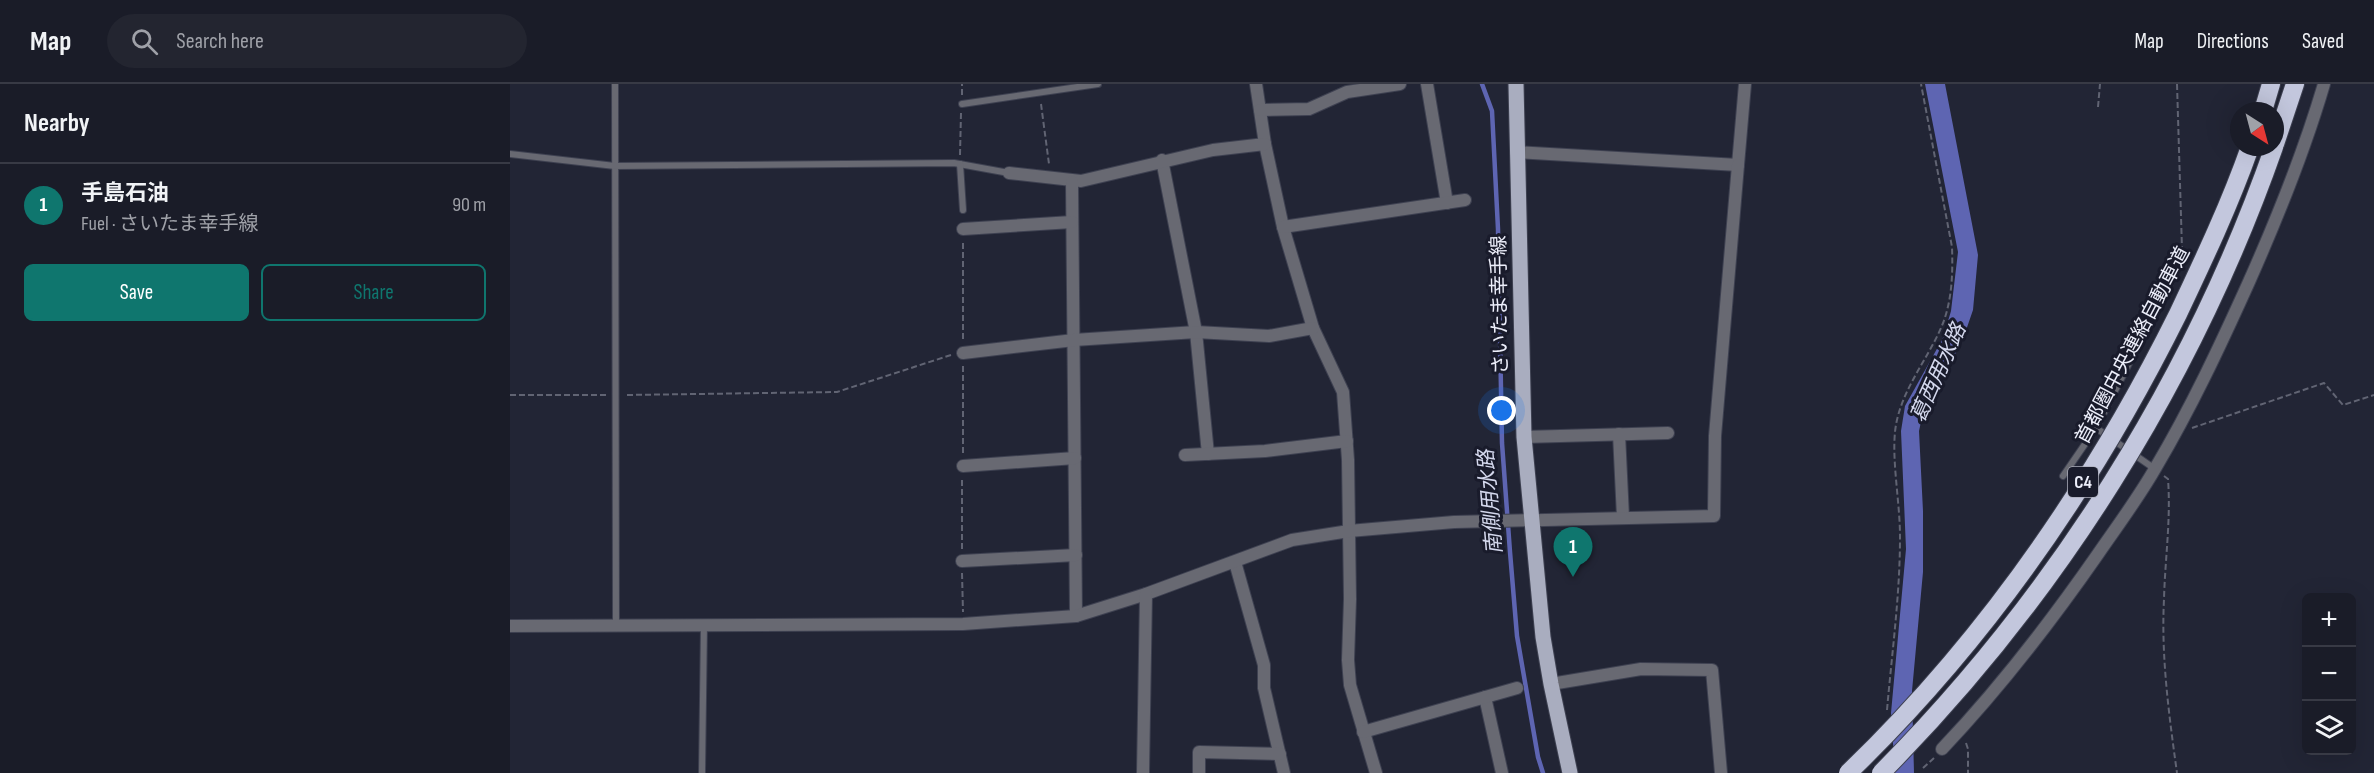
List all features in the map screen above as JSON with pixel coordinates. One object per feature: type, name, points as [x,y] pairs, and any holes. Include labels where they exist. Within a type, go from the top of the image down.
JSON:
[{"type":"highway","points":[[2266,102],[2271,84]]},
{"type":"highway","name":"C4","points":[[2284,118],[2295,84]]},
{"type":"highway","name":"首都圏中央連絡自動車道","points":[[1848,773],[1937,680],[2006,593],[2067,508],[2124,417],[2165,340],[2202,264],[2246,156]]},
{"type":"highway","name":"C4","points":[[1881,773],[1920,734],[1978,668],[2073,542],[2114,480],[2150,420],[2194,335],[2246,221],[2271,156]]},
{"type":"main road","name":"さいたま幸手線","points":[[1516,84],[1524,437],[1530,519],[1551,684],[1570,773]]},
{"type":"street","points":[[1256,84],[1265,144],[1283,227],[1313,328],[1343,392],[1347,441],[1350,685],[1376,773]]},
{"type":"street","points":[[1260,110],[1309,109],[1347,92],[1400,84]]},
{"type":"street","points":[[1427,84],[1447,203]]},
{"type":"street","points":[[510,626],[963,624],[1076,616],[1146,594],[1292,540],[1349,531],[1454,522],[1714,516],[1715,436],[1745,84]]},
{"type":"street","points":[[1942,749],[1996,690],[2057,612],[2155,469],[2181,424],[2230,324],[2276,221],[2324,84]]},
{"type":"street","points":[[1009,173],[1072,182],[1162,160],[1213,150],[1265,144]]},
{"type":"street","points":[[1516,152],[1738,165]]},
{"type":"street","points":[[1162,160],[1196,332],[1208,454]]},
{"type":"street","points":[[1072,182],[1076,616]]},
{"type":"street","points":[[1283,227],[1465,200]]},
{"type":"street","points":[[963,229],[1072,222]]},
{"type":"street","points":[[963,353],[1074,340],[1196,332],[1269,336],[1313,328]]},
{"type":"street","points":[[1524,437],[1668,433]]},
{"type":"street","points":[[1619,434],[1623,517]]},
{"type":"street","points":[[1185,455],[1265,451],[1347,441]]},
{"type":"street","points":[[963,466],[1075,458]]},
{"type":"street","points":[[962,561],[1076,555]]},
{"type":"street","points":[[1235,562],[1264,665],[1264,688],[1284,773]]},
{"type":"street","points":[[1143,773],[1146,594]]},
{"type":"street","points":[[1551,684],[1641,669],[1712,670],[1721,773]]},
{"type":"street","points":[[1363,732],[1517,688]]},
{"type":"street","points":[[1485,697],[1502,773]]},
{"type":"street","points":[[1199,773],[1199,752],[1280,754]]},
{"type":"lane","points":[[615,84],[616,626]]},
{"type":"lane","points":[[962,104],[1098,84]]},
{"type":"lane","points":[[510,154],[615,166],[960,164],[1009,173]]},
{"type":"lane","points":[[960,164],[963,210]]},
{"type":"lane","points":[[2063,476],[2096,428],[2182,260]]},
{"type":"lane","points":[[2096,428],[2155,469]]},
{"type":"lane","points":[[702,773],[704,624]]},
{"type":"path","points":[[960,164],[962,84]]},
{"type":"path","points":[[1887,720],[1900,560],[1895,432],[1904,398],[1942,326],[1948,308],[1953,265],[1952,247],[1921,84]]},
{"type":"path","points":[[2098,107],[2100,84]]},
{"type":"path","points":[[2177,84],[2182,260]]},
{"type":"path","points":[[1039,92],[1050,179]]},
{"type":"path","points":[[963,229],[963,624]]},
{"type":"path","points":[[618,395],[837,392],[963,353]]},
{"type":"path","points":[[2181,424],[2194,429],[2324,383],[2343,405],[2374,395]]},
{"type":"path","points":[[510,395],[608,395]]},
{"type":"path","points":[[2155,469],[2168,479],[2169,530],[2164,600],[2166,696],[2177,773]]},
{"type":"path","points":[[1957,733],[1967,745],[1968,773]]},
{"type":"water","name":"葛西用水路","points":[[1925,84],[1945,84],[1978,255],[1973,310],[1963,339],[1922,417],[1919,431],[1923,572],[1912,691],[1914,773],[1895,773],[1891,713],[1906,549],[1901,431],[1905,406],[1943,338],[1951,311],[1958,252]]},
{"type":"waterway","name":"南側用水路","points":[[1482,84],[1492,111],[1498,229],[1502,443],[1517,636],[1538,757],[1543,773]]},
{"type":"place","name":"手島石油","points":[[1573,577]]}]
